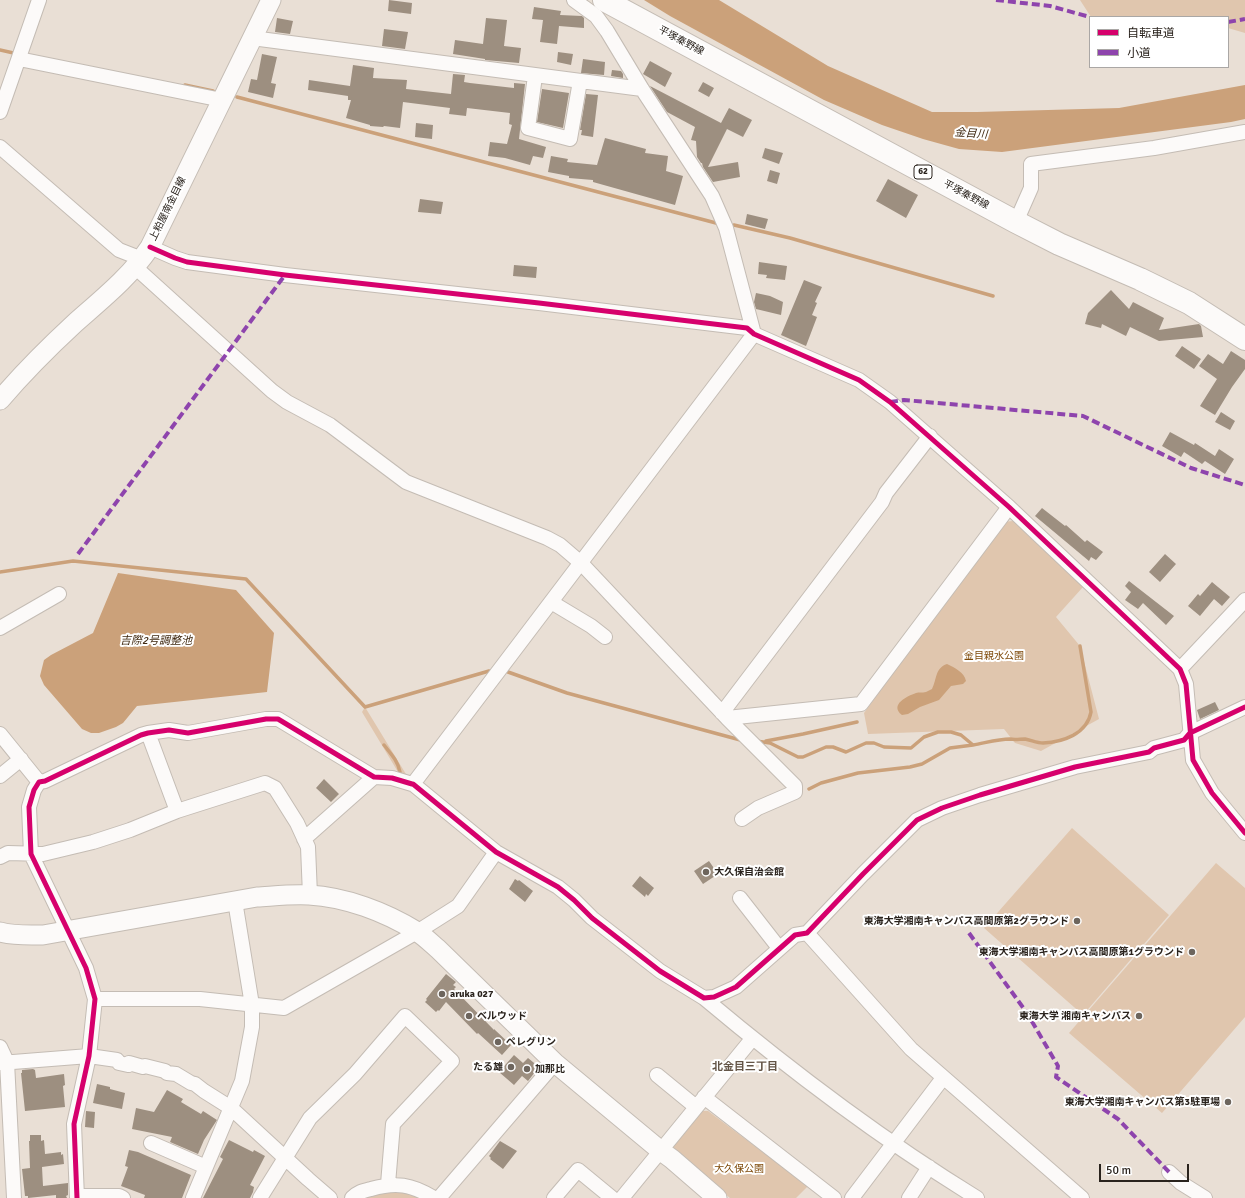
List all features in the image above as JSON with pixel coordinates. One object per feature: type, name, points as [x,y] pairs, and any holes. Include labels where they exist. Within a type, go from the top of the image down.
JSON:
[{"type":"main road","name":"平塚秦野線","points":[[604,0],[1016,222],[1059,244],[1140,279],[1189,304],[1245,339]]},
{"type":"street","points":[[0,112],[39,0]]},
{"type":"street","name":"上粕屋南金目線","points":[[0,400],[44,353],[120,283],[142,257],[271,0]]},
{"type":"street","points":[[574,0],[596,16],[607,31],[642,89],[712,196],[726,228],[754,334]]},
{"type":"street","points":[[252,38],[642,89]]},
{"type":"street","points":[[20,55],[222,100]]},
{"type":"street","points":[[535,76],[528,128],[570,140],[580,81]]},
{"type":"street","points":[[1016,222],[1031,188],[1030,164],[1154,148],[1245,132]]},
{"type":"street","points":[[0,146],[119,250],[142,257],[175,258],[187,262],[285,275],[540,302],[747,328],[754,334],[859,380],[890,402],[1009,507],[1180,669],[1186,684],[1193,760],[1212,793],[1245,833]]},
{"type":"street","points":[[142,257],[272,391],[287,402],[330,425],[406,482],[560,544],[581,563],[724,715],[795,786],[795,792],[758,808],[742,819]]},
{"type":"street","points":[[413,784],[754,334]]},
{"type":"street","points":[[724,715],[882,502],[886,493],[930,436]]},
{"type":"street","points":[[724,715],[861,704],[1009,507]]},
{"type":"street","points":[[0,628],[59,594]]},
{"type":"street","points":[[1180,669],[1245,600]]},
{"type":"street","points":[[551,602],[591,626],[605,637]]},
{"type":"street","points":[[704,998],[714,997],[736,987],[796,934],[807,934],[862,874],[917,820],[942,808],[980,795],[1075,767],[1149,752],[1154,748],[1184,740],[1190,733],[1245,708]]},
{"type":"street","points":[[123,1198],[119,1196],[77,1197],[74,1124],[88,1056],[95,999],[86,968],[31,854],[29,807],[34,790],[39,782],[45,781],[140,735],[169,730],[188,733],[266,719],[278,719],[374,777],[392,778],[413,784],[496,852],[558,887],[592,918],[660,971],[704,998],[752,1039],[893,1144],[973,1197]]},
{"type":"street","points":[[148,733],[176,811]]},
{"type":"street","points":[[0,734],[39,782]]},
{"type":"street","points":[[0,776],[21,759]]},
{"type":"street","points":[[304,839],[374,777]]},
{"type":"street","points":[[0,857],[8,853],[43,854],[93,842],[130,830],[176,811],[265,783],[275,788],[297,823],[308,847],[310,895]]},
{"type":"street","points":[[95,999],[200,999],[284,1008],[417,932],[458,906],[496,852]]},
{"type":"street","points":[[0,932],[8,934],[43,935],[235,901],[257,898],[310,895],[362,906],[384,914],[417,932],[438,949],[555,1063],[717,1198]]},
{"type":"street","points":[[740,898],[779,948]]},
{"type":"street","points":[[193,1198],[242,1081],[252,1027],[252,1005],[235,901]]},
{"type":"street","points":[[807,934],[911,1049],[1080,1197]]},
{"type":"street","points":[[260,1198],[310,1118],[355,1074],[405,1016],[452,1061],[393,1124],[388,1184]]},
{"type":"street","points":[[622,1198],[752,1039]]},
{"type":"street","points":[[0,1046],[4,1063],[14,1198]]},
{"type":"street","points":[[4,1063],[88,1056],[117,1060],[119,1063],[128,1065],[130,1063],[176,1074],[195,1084],[231,1108],[285,1159],[330,1198]]},
{"type":"street","points":[[439,1198],[555,1063]]},
{"type":"street","points":[[657,1075],[700,1102],[834,1198]]},
{"type":"street","points":[[852,1198],[943,1078]]},
{"type":"street","points":[[151,1143],[206,1167]]},
{"type":"street","points":[[909,1198],[929,1167]]},
{"type":"street","points":[[554,1198],[578,1170],[612,1198]]},
{"type":"street","points":[[1169,1172],[1181,1183],[1205,1198]]},
{"type":"street","points":[[352,1198],[358,1192],[388,1184],[406,1186],[424,1192],[434,1198]]},
{"type":"green space","points":[[1080,0],[1245,0],[1245,33],[1229,28],[1229,16],[1090,16]]},
{"type":"green space","name":"金目親水公園","points":[[1013,521],[1083,587],[1056,617],[1080,646],[1099,719],[1041,751],[1015,743],[1004,729],[868,734],[864,713],[1002,522]]},
{"type":"green space","points":[[365,707],[412,784],[404,782],[362,712]]},
{"type":"green space","name":"東海大学湘南キャンパス高間原第2グラウンド","points":[[1072,828],[1169,915],[1083,1015],[984,928]]},
{"type":"green space","name":"東海大学湘南キャンパス高間原第1グラウンド","points":[[1216,863],[1245,888],[1245,1017],[1162,1113],[1069,1033]]},
{"type":"green space","name":"大久保公園","points":[[700,1111],[708,1111],[808,1186],[796,1198],[730,1198],[673,1151],[672,1146]]},
{"type":"green space","points":[[385,1192],[410,1193],[421,1198],[362,1198]]},
{"type":"water","name":"金目川","points":[[644,0],[719,0],[828,66],[932,112],[1119,108],[1245,85],[1245,119],[1002,152],[959,149],[882,125],[824,100],[670,16]]},
{"type":"water","name":"吉際2号調整池","points":[[118,573],[236,590],[274,633],[267,692],[137,706],[123,723],[116,727],[99,733],[91,733],[82,729],[44,685],[40,676],[44,660],[93,633]]},
{"type":"water","points":[[947,664],[961,673],[966,681],[963,684],[951,686],[939,700],[920,707],[908,714],[902,715],[898,711],[898,704],[912,694],[926,692],[932,689],[938,671]]},
{"type":"building","points":[[389,0],[412,3],[411,14],[388,11]]},
{"type":"building","points":[[534,7],[561,11],[560,15],[582,16],[584,18],[584,28],[559,26],[557,44],[540,42],[543,20],[532,19]]},
{"type":"building","points":[[277,18],[293,21],[290,34],[275,32]]},
{"type":"building","points":[[486,18],[507,20],[504,46],[521,48],[519,63],[485,60],[453,54],[455,40],[483,44]]},
{"type":"building","points":[[384,29],[408,32],[405,49],[382,46]]},
{"type":"building","points":[[558,52],[573,54],[571,65],[557,62]]},
{"type":"building","points":[[262,54],[277,57],[271,83],[276,84],[273,98],[248,92],[251,79],[257,80]]},
{"type":"building","points":[[583,59],[605,62],[604,75],[581,73]]},
{"type":"building","points":[[650,61],[672,73],[665,87],[643,74]]},
{"type":"building","points":[[353,65],[374,68],[373,78],[407,80],[406,89],[451,94],[453,74],[465,75],[464,82],[470,83],[514,88],[514,83],[525,84],[519,139],[546,147],[543,158],[533,156],[530,165],[505,158],[488,156],[490,142],[507,144],[512,125],[509,124],[510,113],[467,108],[466,116],[449,114],[450,108],[403,102],[400,128],[370,126],[346,118],[351,100],[348,100],[348,96],[308,90],[309,80],[350,86]]},
{"type":"building","points":[[612,70],[621,71],[623,78],[611,76]]},
{"type":"building","points":[[703,82],[714,88],[709,97],[698,91]]},
{"type":"building","points":[[650,86],[721,123],[729,108],[752,120],[743,137],[727,129],[708,167],[738,162],[740,177],[713,182],[697,157],[696,141],[691,140],[695,127],[667,112]]},
{"type":"building","points":[[542,89],[569,93],[563,128],[537,122]]},
{"type":"building","points":[[586,94],[598,95],[593,137],[581,135],[582,130],[580,130]]},
{"type":"building","points":[[416,123],[433,125],[432,139],[415,137]]},
{"type":"building","points":[[605,138],[646,149],[645,153],[668,156],[666,171],[683,176],[675,205],[593,182],[593,180],[569,178],[569,176],[548,172],[551,156],[568,159],[567,162],[597,165]]},
{"type":"building","points":[[765,148],[783,153],[779,164],[762,158]]},
{"type":"building","points":[[770,170],[780,173],[777,184],[767,181]]},
{"type":"building","points":[[888,179],[918,195],[906,218],[876,201]]},
{"type":"building","points":[[420,199],[443,202],[441,214],[418,212]]},
{"type":"building","points":[[747,214],[768,219],[765,229],[745,224]]},
{"type":"building","points":[[759,262],[787,266],[785,280],[766,278],[767,275],[758,274]]},
{"type":"building","points":[[514,265],[537,267],[536,278],[513,276]]},
{"type":"building","points":[[804,280],[822,287],[815,302],[817,303],[812,315],[817,317],[806,346],[781,335]]},
{"type":"building","points":[[1111,290],[1129,309],[1133,302],[1164,318],[1159,330],[1199,324],[1201,326],[1203,337],[1159,341],[1130,327],[1126,336],[1102,324],[1101,328],[1085,324],[1088,313]]},
{"type":"building","points":[[756,293],[770,296],[783,302],[781,315],[756,309],[754,302]]},
{"type":"building","points":[[1182,346],[1201,359],[1194,369],[1175,356]]},
{"type":"building","points":[[1231,351],[1245,360],[1245,369],[1215,415],[1200,406],[1217,379],[1199,366],[1208,354],[1223,364]]},
{"type":"building","points":[[1221,412],[1235,421],[1230,430],[1215,422]]},
{"type":"building","points":[[1170,432],[1194,445],[1195,443],[1215,456],[1219,449],[1234,459],[1225,474],[1205,461],[1202,464],[1184,452],[1181,457],[1162,446]]},
{"type":"building","points":[[1042,508],[1065,526],[1066,525],[1085,542],[1087,540],[1103,552],[1096,560],[1091,557],[1089,561],[1035,516]]},
{"type":"building","points":[[1165,554],[1176,564],[1160,582],[1149,572]]},
{"type":"building","points":[[1129,581],[1174,616],[1166,625],[1143,603],[1138,609],[1125,600],[1131,592],[1125,586]]},
{"type":"building","points":[[1212,582],[1230,597],[1222,606],[1214,599],[1200,616],[1188,606],[1198,594],[1200,596]]},
{"type":"building","points":[[1215,702],[1219,710],[1200,719],[1197,710]]},
{"type":"building","points":[[324,779],[339,794],[331,802],[316,788]]},
{"type":"building","name":"大久保自治会館","points":[[709,861],[718,874],[703,884],[694,871]]},
{"type":"building","points":[[640,876],[654,888],[648,896],[646,894],[645,897],[632,886]]},
{"type":"building","points":[[515,879],[518,881],[519,880],[533,891],[525,902],[509,889]]},
{"type":"building","points":[[446,974],[456,982],[453,985],[456,987],[454,989],[494,1030],[511,1045],[502,1055],[478,1033],[477,1034],[446,1002],[439,1011],[438,1010],[436,1012],[425,1002]]},
{"type":"building","points":[[514,1055],[523,1063],[528,1058],[539,1067],[528,1081],[522,1076],[514,1085],[499,1072]]},
{"type":"building","points":[[22,1070],[35,1070],[36,1078],[64,1074],[65,1085],[63,1086],[65,1107],[25,1111],[21,1073]]},
{"type":"building","points":[[97,1084],[125,1093],[122,1109],[93,1103]]},
{"type":"building","points":[[167,1090],[183,1099],[181,1102],[201,1114],[203,1111],[217,1120],[204,1140],[198,1154],[170,1142],[172,1137],[132,1129],[136,1108],[154,1112]]},
{"type":"building","points":[[86,1111],[95,1112],[94,1128],[85,1127]]},
{"type":"building","points":[[30,1135],[41,1135],[41,1141],[44,1140],[45,1154],[61,1152],[61,1155],[63,1154],[64,1164],[42,1167],[43,1186],[68,1183],[67,1198],[56,1198],[56,1195],[28,1198],[28,1196],[25,1196],[22,1169],[30,1168]]},
{"type":"building","points":[[229,1140],[253,1152],[254,1150],[265,1156],[250,1185],[254,1187],[253,1192],[250,1198],[203,1198],[223,1159],[220,1157]]},
{"type":"building","points":[[500,1141],[517,1151],[503,1169],[490,1159],[491,1158],[489,1156]]},
{"type":"building","points":[[129,1150],[138,1152],[191,1175],[182,1198],[144,1198],[145,1195],[121,1186],[128,1167],[125,1166]]},
{"type":"waterway","points":[[0,50],[18,54]]},
{"type":"waterway","points":[[185,85],[213,91]]},
{"type":"waterway","points":[[237,97],[716,223]]},
{"type":"waterway","points":[[734,225],[790,238],[993,296]]},
{"type":"waterway","points":[[0,572],[73,561],[246,579],[365,707],[489,671]]},
{"type":"waterway","points":[[756,741],[770,743],[798,757],[803,757],[826,747],[833,747],[846,752],[866,743],[874,743],[884,747],[911,748],[924,737],[938,732],[951,732],[961,735],[973,745],[1005,739],[1025,739],[1038,743],[1066,739],[1085,726],[1089,720],[1091,712],[1080,646]]},
{"type":"waterway","points":[[508,672],[567,693],[744,741]]},
{"type":"waterway","points":[[766,741],[857,722]]},
{"type":"waterway","points":[[384,745],[396,761],[400,772]]},
{"type":"waterway","points":[[809,789],[821,783],[858,773],[910,767],[922,764],[950,748],[973,745]]},
{"type":"marked path","points":[[996,0],[1050,6],[1089,17]]},
{"type":"marked path","points":[[1229,22],[1245,19]]},
{"type":"marked path","points":[[78,554],[285,275]]},
{"type":"marked path","points":[[890,402],[904,400],[1083,416],[1191,468],[1245,485]]},
{"type":"marked path","points":[[969,933],[1027,1013],[1058,1066],[1056,1077],[1118,1119],[1169,1172]]},
{"type":"cycle path","points":[[150,247],[187,262],[285,275],[747,328],[754,334],[859,380],[890,402],[1009,507],[1180,669],[1186,684],[1193,760],[1212,793],[1245,833]]},
{"type":"cycle path","points":[[77,1198],[74,1124],[89,1056],[95,999],[86,968],[31,854],[29,807],[34,790],[39,782],[45,781],[141,735],[169,730],[188,733],[266,719],[278,719],[374,777],[392,778],[413,784],[496,852],[558,887],[592,918],[660,971],[704,998],[714,997],[736,987],[795,935],[807,933],[917,820],[942,808],[980,795],[1075,767],[1149,752],[1154,748],[1184,740],[1190,733],[1245,707]]},
{"type":"place","name":"大久保自治会館","points":[[706,872]]},
{"type":"place","name":"東海大学湘南キャンパス高間原第2グラウンド","points":[[1077,921]]},
{"type":"place","name":"東海大学湘南キャンパス高間原第1グラウンド","points":[[1192,952]]},
{"type":"place","name":"aruka 027","points":[[442,994]]},
{"type":"place","name":"ベルウッド","points":[[469,1016]]},
{"type":"place","name":"東海大学 湘南キャンパス","points":[[1139,1016]]},
{"type":"place","name":"ペレグリン","points":[[498,1042]]},
{"type":"place","name":"たる雄","points":[[511,1067]]},
{"type":"place","name":"加那比","points":[[527,1069]]},
{"type":"place","name":"東海大学湘南キャンパス第3駐車場","points":[[1228,1102]]},
{"type":"district","name":"北金目三丁目","points":[[745,1067]]}]
